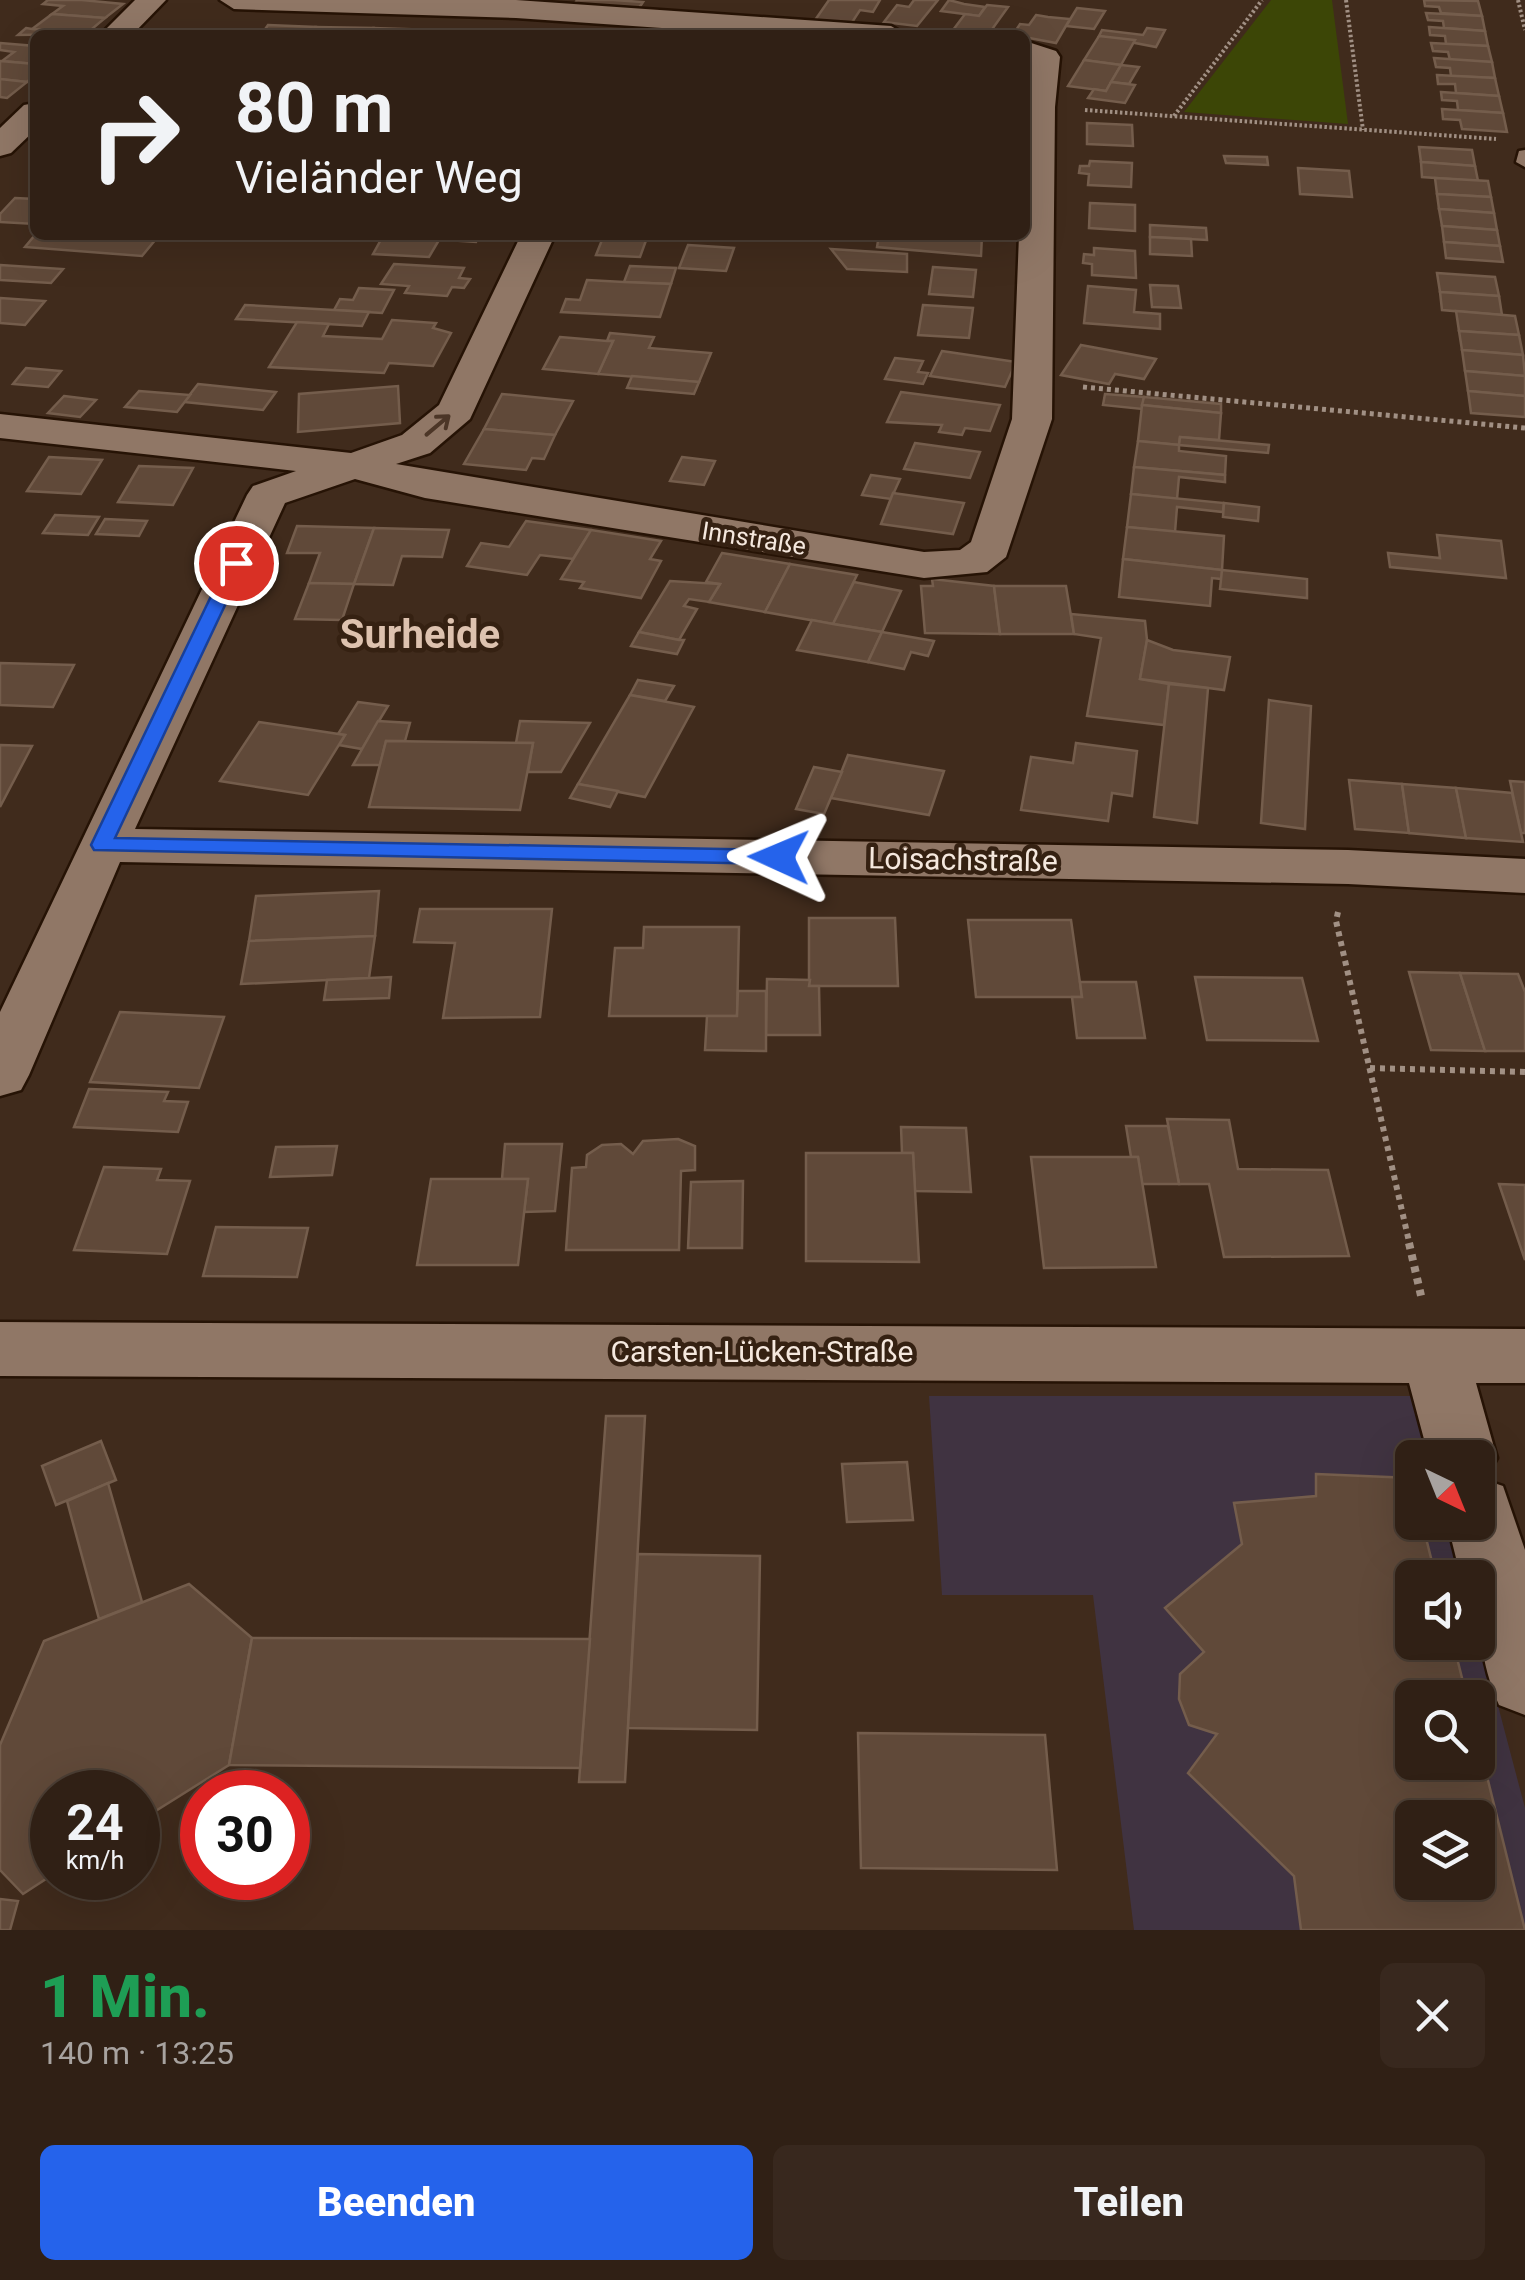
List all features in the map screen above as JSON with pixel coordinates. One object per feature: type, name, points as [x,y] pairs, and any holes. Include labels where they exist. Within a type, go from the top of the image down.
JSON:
[{"type":"street","points":[[120,30],[152,0]]},
{"type":"street","points":[[234,0],[519,5],[590,24],[755,30]]},
{"type":"street","name":"Innstraße","points":[[0,426],[351,466],[424,485],[866,556],[924,564],[971,563],[991,548],[1032,419],[1038,106],[1045,57],[1030,52]]},
{"type":"street","points":[[0,146],[30,117]]},
{"type":"street","points":[[0,1075],[102,845],[268,495],[416,444],[456,410],[536,240]]},
{"type":"street","name":"Loisachstraße","points":[[102,845],[1348,867],[1525,876]]},
{"type":"street","name":"Carsten-Lücken-Straße","points":[[0,1349],[1525,1356]]},
{"type":"street","points":[[1435,1356],[1458,1440]]},
{"type":"street","points":[[1487,1540],[1525,1680]]},
{"type":"path","points":[[1174,116],[1262,0]]},
{"type":"path","points":[[1346,0],[1363,130]]},
{"type":"path","points":[[1518,0],[1525,30]]},
{"type":"path","points":[[1038,106],[1507,140]]},
{"type":"path","points":[[1032,382],[1525,428]]},
{"type":"path","points":[[1348,867],[1336,922],[1435,1356]]},
{"type":"path","points":[[1370,1068],[1525,1072]]},
{"type":"shaded area","points":[[929,1396],[1415,1396],[1427,1440],[1395,1440],[1395,1540],[1453,1540],[1459,1560],[1395,1560],[1395,1660],[1486,1660],[1491,1680],[1395,1680],[1395,1780],[1495,1780],[1495,1694],[1525,1808],[1525,1930],[1134,1930],[1093,1595],[942,1595]]},
{"type":"green space","points":[[1271,0],[1332,0],[1348,124],[1184,112]]},
{"type":"building","points":[[48,0],[123,4],[105,18],[52,14],[63,6],[43,4]]},
{"type":"building","points":[[577,0],[643,2],[637,11],[573,7]]},
{"type":"building","points":[[829,0],[880,0],[873,12],[860,10],[849,27],[813,23]]},
{"type":"building","points":[[914,0],[938,0],[917,26],[884,22],[897,5],[909,7]]},
{"type":"building","points":[[949,0],[985,7],[979,16],[941,11]]},
{"type":"building","points":[[1424,0],[1478,1],[1482,16],[1441,13],[1439,7],[1425,6]]},
{"type":"building","points":[[987,5],[1008,7],[992,30],[953,30],[965,14],[979,16]]},
{"type":"building","points":[[1077,8],[1105,11],[1094,29],[1066,26]]},
{"type":"building","points":[[1426,13],[1482,16],[1485,31],[1444,28],[1443,21],[1428,20]]},
{"type":"building","points":[[52,14],[105,18],[91,30],[32,29]]},
{"type":"building","points":[[1036,15],[1070,19],[1056,43],[1030,38],[1030,30],[1016,30],[1020,24],[1029,25]]},
{"type":"building","points":[[268,25],[315,27],[313,30],[264,30]]},
{"type":"building","points":[[315,27],[373,28],[372,30],[313,30]]},
{"type":"building","points":[[1429,27],[1485,31],[1488,46],[1446,44],[1445,36],[1430,35]]},
{"type":"building","points":[[1147,28],[1165,30],[1156,47],[1099,36],[1102,30],[1143,35]]},
{"type":"building","points":[[1099,36],[1135,40],[1121,65],[1084,60]]},
{"type":"building","points":[[0,43],[30,46],[30,64],[2,61],[14,52],[0,50]]},
{"type":"building","points":[[1431,43],[1488,46],[1492,62],[1450,60],[1448,52],[1433,51]]},
{"type":"building","points":[[1434,58],[1492,62],[1495,78],[1451,76],[1450,68],[1436,67]]},
{"type":"building","points":[[1084,60],[1121,65],[1106,91],[1068,86]]},
{"type":"building","points":[[0,61],[30,64],[27,82],[0,79]]},
{"type":"building","points":[[1121,65],[1139,67],[1129,84],[1111,82]]},
{"type":"building","points":[[1437,75],[1495,78],[1499,96],[1456,93],[1455,84],[1438,84]]},
{"type":"building","points":[[0,79],[27,82],[7,98],[0,97]]},
{"type":"building","points":[[1111,82],[1135,85],[1125,103],[1088,98],[1094,89],[1106,91]]},
{"type":"building","points":[[1441,92],[1499,96],[1503,113],[1458,110],[1457,101],[1442,100]]},
{"type":"building","points":[[1442,109],[1503,113],[1507,132],[1462,129],[1460,120],[1443,119]]},
{"type":"building","points":[[1087,123],[1132,125],[1133,146],[1087,144]]},
{"type":"building","points":[[1419,147],[1472,150],[1475,166],[1421,162]]},
{"type":"building","points":[[1224,156],[1267,157],[1268,165],[1226,163]]},
{"type":"building","points":[[1090,161],[1132,163],[1131,187],[1088,185],[1089,174],[1079,173],[1080,166],[1089,166]]},
{"type":"building","points":[[1421,162],[1475,166],[1478,181],[1422,177]]},
{"type":"building","points":[[1298,168],[1349,171],[1352,197],[1300,194]]},
{"type":"building","points":[[1435,178],[1488,181],[1491,197],[1437,194]]},
{"type":"building","points":[[1437,194],[1491,197],[1494,213],[1439,209]]},
{"type":"building","points":[[15,198],[30,199],[30,224],[0,222],[0,214]]},
{"type":"building","points":[[1090,203],[1135,205],[1135,231],[1089,228]]},
{"type":"building","points":[[1439,209],[1494,213],[1497,230],[1442,226]]},
{"type":"building","points":[[1150,225],[1206,228],[1207,240],[1150,237]]},
{"type":"building","points":[[1442,226],[1497,230],[1500,246],[1444,242]]},
{"type":"building","points":[[1150,237],[1191,239],[1192,256],[1150,254]]},
{"type":"building","points":[[31,240],[155,240],[142,256],[25,247]]},
{"type":"building","points":[[381,240],[439,240],[429,257],[373,254]]},
{"type":"building","points":[[602,240],[646,240],[640,257],[596,255]]},
{"type":"building","points":[[878,240],[982,240],[981,256],[877,247]]},
{"type":"building","points":[[1444,242],[1500,246],[1503,262],[1446,258]]},
{"type":"building","points":[[688,245],[734,248],[726,271],[679,268]]},
{"type":"building","points":[[1094,248],[1135,251],[1136,278],[1092,275],[1092,264],[1083,263],[1084,254],[1094,255]]},
{"type":"building","points":[[831,249],[907,254],[907,272],[847,269]]},
{"type":"building","points":[[394,264],[464,268],[459,278],[470,279],[464,288],[452,287],[447,296],[405,293],[409,286],[381,284]]},
{"type":"building","points":[[0,265],[63,269],[51,283],[0,280]]},
{"type":"building","points":[[630,266],[676,268],[671,284],[624,282]]},
{"type":"building","points":[[933,267],[976,270],[973,297],[929,294]]},
{"type":"building","points":[[1437,273],[1495,277],[1499,296],[1440,292]]},
{"type":"building","points":[[587,280],[671,284],[660,317],[561,312],[566,299],[580,300]]},
{"type":"building","points":[[1150,285],[1178,286],[1181,308],[1152,307]]},
{"type":"building","points":[[1088,286],[1136,290],[1134,312],[1160,314],[1160,329],[1084,323]]},
{"type":"building","points":[[359,288],[394,290],[382,313],[334,310],[340,299],[353,300]]},
{"type":"building","points":[[1440,292],[1499,296],[1502,315],[1442,310]]},
{"type":"building","points":[[0,298],[45,301],[25,325],[0,323]]},
{"type":"building","points":[[245,305],[369,312],[362,326],[236,319]]},
{"type":"building","points":[[923,305],[973,308],[969,338],[918,335]]},
{"type":"building","points":[[1456,311],[1515,316],[1519,335],[1459,331]]},
{"type":"building","points":[[392,320],[436,323],[433,328],[451,333],[433,366],[389,363],[384,373],[269,367],[297,322],[329,324],[323,336],[382,339]]},
{"type":"building","points":[[1459,331],[1519,335],[1523,355],[1462,350]]},
{"type":"building","points":[[610,333],[654,337],[649,348],[711,353],[699,382],[598,374],[613,341],[607,341]]},
{"type":"building","points":[[560,337],[613,341],[598,374],[543,369]]},
{"type":"building","points":[[1081,345],[1156,359],[1144,379],[1115,374],[1109,384],[1061,375]]},
{"type":"building","points":[[1462,350],[1523,355],[1525,376],[1465,371]]},
{"type":"building","points":[[942,351],[1016,362],[1005,387],[930,376]]},
{"type":"building","points":[[895,358],[923,361],[918,372],[928,373],[923,384],[885,379]]},
{"type":"building","points":[[26,368],[61,371],[48,387],[13,384]]},
{"type":"building","points":[[1465,371],[1525,376],[1525,396],[1468,391]]},
{"type":"building","points":[[632,376],[699,382],[694,394],[627,388]]},
{"type":"building","points":[[198,384],[276,392],[263,410],[184,402]]},
{"type":"building","points":[[398,386],[400,423],[298,432],[299,394]]},
{"type":"building","points":[[139,391],[190,395],[177,412],[125,407]]},
{"type":"building","points":[[1468,391],[1525,396],[1525,417],[1471,413]]},
{"type":"building","points":[[901,392],[1000,405],[990,431],[965,428],[962,435],[939,432],[942,425],[887,422]]},
{"type":"building","points":[[502,394],[573,401],[555,435],[484,429]]},
{"type":"building","points":[[1105,394],[1144,397],[1142,409],[1103,405]]},
{"type":"building","points":[[64,396],[96,400],[80,417],[48,413]]},
{"type":"building","points":[[1144,397],[1221,404],[1221,413],[1142,405]]},
{"type":"building","points":[[1142,405],[1221,413],[1219,440],[1180,437],[1179,445],[1138,441]]},
{"type":"building","points":[[484,429],[555,435],[544,459],[532,458],[526,470],[464,464]]},
{"type":"building","points":[[1180,437],[1269,445],[1268,453],[1179,445]]},
{"type":"building","points":[[1138,441],[1226,456],[1225,475],[1134,467]]},
{"type":"building","points":[[915,443],[980,452],[970,478],[904,469]]},
{"type":"building","points":[[49,457],[102,460],[81,494],[27,491]]},
{"type":"building","points":[[682,457],[715,461],[704,485],[670,481]]},
{"type":"building","points":[[139,466],[193,468],[173,505],[118,502]]},
{"type":"building","points":[[1134,467],[1225,475],[1225,482],[1179,477],[1177,499],[1131,494]]},
{"type":"building","points":[[871,475],[900,479],[891,499],[862,495]]},
{"type":"building","points":[[893,493],[964,503],[953,534],[881,524]]},
{"type":"building","points":[[1131,494],[1224,503],[1223,512],[1177,507],[1175,532],[1127,527]]},
{"type":"building","points":[[1224,503],[1259,507],[1258,521],[1223,517]]},
{"type":"building","points":[[55,515],[99,517],[88,535],[43,533]]},
{"type":"building","points":[[105,519],[147,521],[139,536],[96,534]]},
{"type":"building","points":[[526,521],[591,530],[573,559],[540,555],[527,575],[467,566],[481,543],[509,547]]},
{"type":"building","points":[[297,526],[374,528],[354,584],[309,583],[320,553],[287,553]]},
{"type":"building","points":[[1127,527],[1224,536],[1222,570],[1123,559]]},
{"type":"building","points":[[374,528],[449,530],[442,557],[402,556],[393,585],[354,584]]},
{"type":"building","points":[[591,530],[661,541],[650,559],[661,561],[641,598],[580,588],[584,582],[561,579]]},
{"type":"building","points":[[1437,535],[1501,541],[1506,578],[1390,567],[1388,553],[1440,558]]},
{"type":"building","points":[[722,553],[790,564],[765,612],[709,602],[720,584],[706,582]]},
{"type":"building","points":[[1123,559],[1222,570],[1222,579],[1212,578],[1210,606],[1119,597]]},
{"type":"building","points":[[790,564],[857,575],[833,624],[765,612]]},
{"type":"building","points":[[1222,570],[1307,579],[1307,598],[1220,589]]},
{"type":"building","points":[[932,579],[994,586],[1000,634],[925,633],[921,586],[933,586]]},
{"type":"building","points":[[670,581],[720,584],[709,602],[689,599],[684,606],[697,609],[679,640],[639,632]]},
{"type":"building","points":[[854,582],[901,591],[882,632],[833,624]]},
{"type":"building","points":[[309,583],[354,584],[342,620],[295,619]]},
{"type":"building","points":[[994,586],[1066,586],[1074,634],[1000,634]]},
{"type":"building","points":[[1071,614],[1145,621],[1147,640],[1140,679],[1169,684],[1164,725],[1087,716],[1101,638],[1074,634]]},
{"type":"building","points":[[812,620],[882,632],[868,662],[797,650]]},
{"type":"building","points":[[639,632],[684,640],[677,654],[631,646]]},
{"type":"building","points":[[882,632],[934,641],[928,656],[911,652],[904,669],[868,662]]},
{"type":"building","points":[[1147,640],[1173,650],[1230,657],[1224,690],[1140,679]]},
{"type":"building","points":[[0,663],[74,665],[53,707],[0,705]]},
{"type":"building","points":[[638,680],[674,686],[665,701],[630,695]]},
{"type":"building","points":[[1169,684],[1208,688],[1197,823],[1154,817]]},
{"type":"building","points":[[630,695],[694,707],[645,797],[578,784]]},
{"type":"building","points":[[1269,700],[1311,706],[1305,829],[1261,823]]},
{"type":"building","points":[[358,702],[388,706],[362,749],[339,745],[345,735],[338,734]]},
{"type":"building","points":[[378,721],[410,723],[405,741],[386,741],[380,765],[353,765]]},
{"type":"building","points":[[520,721],[590,723],[561,772],[528,772],[533,743],[516,743]]},
{"type":"building","points":[[259,722],[345,735],[308,795],[220,781]]},
{"type":"building","points":[[386,741],[533,743],[520,810],[369,807]]},
{"type":"building","points":[[1076,743],[1137,751],[1132,796],[1112,793],[1108,821],[1021,810],[1031,757],[1073,763]]},
{"type":"building","points":[[0,745],[32,746],[0,807]]},
{"type":"building","points":[[848,755],[944,771],[929,815],[831,798]]},
{"type":"building","points":[[814,767],[842,772],[824,814],[796,809]]},
{"type":"building","points":[[1349,780],[1402,784],[1409,833],[1355,829]]},
{"type":"building","points":[[1510,781],[1525,782],[1525,833],[1521,833]]},
{"type":"building","points":[[578,784],[618,791],[610,807],[570,798]]},
{"type":"building","points":[[1402,784],[1456,788],[1466,838],[1409,833]]},
{"type":"building","points":[[1456,788],[1512,793],[1523,842],[1466,838]]},
{"type":"building","points":[[379,891],[375,936],[249,941],[256,896]]},
{"type":"building","points":[[420,909],[552,909],[540,1017],[443,1018],[455,943],[414,942]]},
{"type":"building","points":[[809,918],[895,918],[898,986],[809,986]]},
{"type":"building","points":[[968,920],[1071,920],[1082,997],[976,997]]},
{"type":"building","points":[[644,927],[739,927],[737,1016],[609,1016],[615,948],[643,948]]},
{"type":"building","points":[[375,936],[369,978],[241,984],[249,941]]},
{"type":"building","points":[[1409,972],[1460,973],[1485,1051],[1431,1050]]},
{"type":"building","points":[[1460,973],[1518,974],[1525,992],[1525,1051],[1485,1051]]},
{"type":"building","points":[[391,977],[389,998],[324,1000],[327,980]]},
{"type":"building","points":[[1195,977],[1302,978],[1318,1041],[1207,1040]]},
{"type":"building","points":[[767,979],[810,980],[809,986],[819,986],[820,1035],[766,1035]]},
{"type":"building","points":[[1080,982],[1136,982],[1145,1038],[1077,1038],[1072,997],[1082,997]]},
{"type":"building","points":[[738,991],[766,991],[766,1051],[705,1050],[707,1016],[737,1016]]},
{"type":"building","points":[[120,1012],[224,1017],[199,1088],[90,1082]]},
{"type":"building","points":[[89,1089],[168,1092],[164,1101],[188,1102],[178,1132],[74,1127]]},
{"type":"building","points":[[1167,1119],[1229,1120],[1238,1169],[1328,1170],[1349,1256],[1224,1257],[1209,1184],[1179,1184]]},
{"type":"building","points":[[1126,1126],[1168,1126],[1179,1184],[1142,1184],[1138,1157],[1131,1157]]},
{"type":"building","points":[[901,1127],[966,1128],[971,1192],[915,1191],[913,1153],[902,1153]]},
{"type":"building","points":[[678,1139],[695,1146],[695,1170],[681,1171],[679,1250],[566,1250],[572,1168],[586,1167],[587,1155],[602,1145],[621,1144],[633,1154],[643,1141]]},
{"type":"building","points":[[505,1144],[562,1144],[555,1211],[524,1212],[528,1179],[502,1179]]},
{"type":"building","points":[[337,1146],[332,1175],[270,1177],[276,1147]]},
{"type":"building","points":[[806,1153],[913,1153],[919,1262],[806,1261]]},
{"type":"building","points":[[1031,1157],[1138,1157],[1156,1267],[1044,1268]]},
{"type":"building","points":[[104,1167],[161,1169],[157,1180],[190,1181],[167,1254],[74,1250]]},
{"type":"building","points":[[431,1179],[528,1179],[518,1265],[417,1265]]},
{"type":"building","points":[[743,1181],[742,1248],[688,1248],[691,1182]]},
{"type":"building","points":[[1499,1184],[1525,1185],[1525,1260]]},
{"type":"building","points":[[216,1227],[308,1228],[297,1277],[203,1276]]},
{"type":"building","points":[[606,1416],[645,1416],[625,1782],[579,1782]]},
{"type":"building","points":[[101,1441],[116,1480],[56,1505],[42,1466]]},
{"type":"building","points":[[907,1462],[913,1520],[847,1522],[842,1464]]},
{"type":"building","points":[[1316,1474],[1395,1477],[1395,1540],[1426,1540],[1432,1560],[1395,1560],[1395,1660],[1458,1660],[1462,1680],[1395,1680],[1395,1780],[1488,1780],[1493,1800],[1395,1800],[1395,1900],[1495,1900],[1495,1809],[1525,1930],[1301,1930],[1294,1876],[1188,1773],[1217,1734],[1189,1725],[1179,1699],[1180,1674],[1204,1652],[1165,1608],[1242,1544],[1234,1503],[1316,1496]]},
{"type":"building","points":[[108,1483],[142,1602],[99,1619],[67,1501]]},
{"type":"building","points":[[638,1554],[760,1556],[757,1730],[628,1728]]},
{"type":"building","points":[[189,1584],[252,1638],[229,1765],[221,1770],[180,1770],[180,1796],[160,1808],[160,1770],[30,1770],[30,1889],[23,1894],[0,1870],[0,1745],[44,1641]]},
{"type":"building","points":[[252,1638],[590,1639],[580,1768],[229,1765]]},
{"type":"building","points":[[858,1733],[1045,1735],[1057,1870],[861,1868]]},
{"type":"building","points":[[0,1899],[18,1901],[10,1930],[0,1930]]},
{"type":"district","name":"Surheide","points":[[420,634]]},
{"type":"route","points":[[236,563],[102,845],[779,857]]}]
